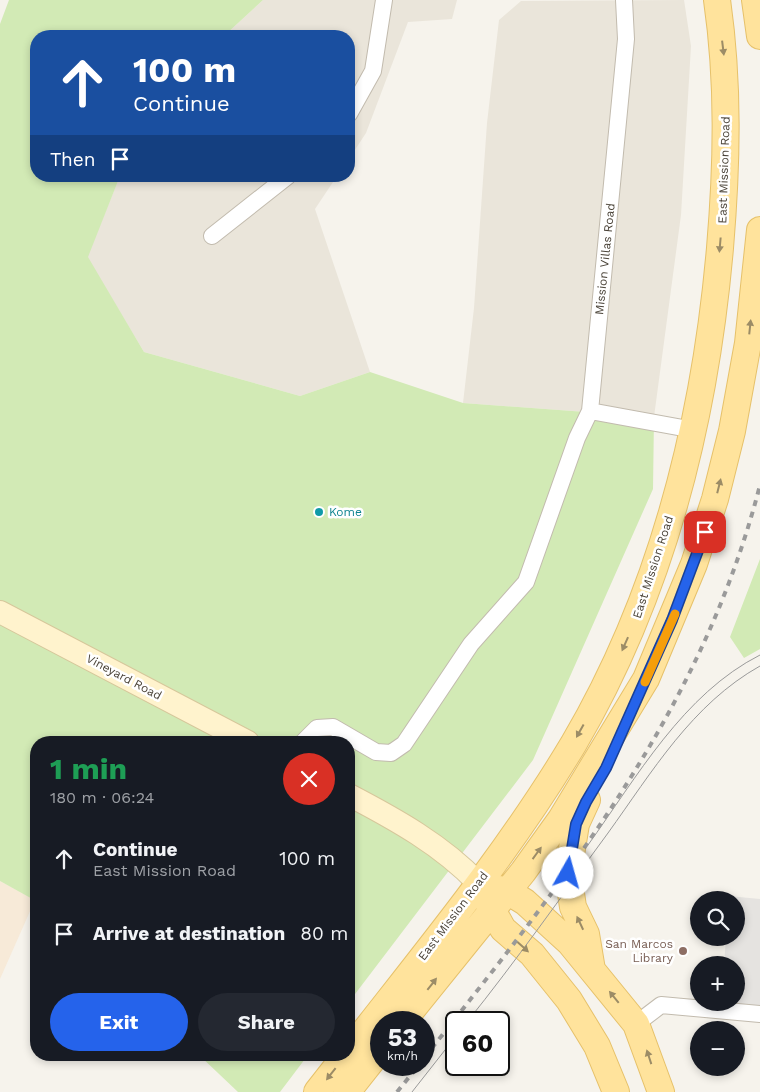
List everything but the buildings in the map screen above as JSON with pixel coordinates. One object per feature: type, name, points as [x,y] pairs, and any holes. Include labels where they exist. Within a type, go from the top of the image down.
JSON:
[{"type":"main road","name":"East Mission Road","points":[[355,1043],[478,883],[543,792],[579,734],[616,662],[642,602],[670,517],[694,430],[710,342],[725,192],[726,100],[717,0]]},
{"type":"main road","points":[[755,0],[760,36]]},
{"type":"main road","name":"East Mission Road","points":[[411,1011],[499,901],[560,819],[646,679],[688,580],[715,499],[732,431],[748,343],[760,230]]},
{"type":"main road","name":"Vineyard Road","points":[[0,612],[237,736]]},
{"type":"main road","points":[[592,970],[586,934],[573,907],[568,873],[571,842],[586,802],[606,768],[646,679]]},
{"type":"main road","points":[[355,798],[395,819],[458,863],[499,901],[525,902],[546,919],[570,943],[636,1024],[661,1092]]},
{"type":"main road","points":[[499,901],[503,929],[532,954],[569,1000],[597,1046],[616,1092]]},
{"type":"main road","points":[[317,1092],[341,1061]]},
{"type":"main road","points":[[347,1092],[370,1063]]},
{"type":"street","points":[[355,103],[373,71],[384,0]]},
{"type":"street","name":"Mission Villas Road","points":[[590,412],[626,39],[624,0]]},
{"type":"street","points":[[212,236],[280,182]]},
{"type":"street","points":[[355,740],[376,752],[391,753],[404,744],[472,644],[526,582],[577,438],[590,412],[694,430]]},
{"type":"street","points":[[309,736],[317,728],[333,727],[348,736]]},
{"type":"street","points":[[636,1024],[661,1005],[760,1014]]},
{"type":"shaded area","points":[[263,0],[457,0],[452,19],[408,22],[366,133],[355,150],[355,30],[230,30]]},
{"type":"shaded area","points":[[684,0],[691,46],[681,215],[654,417],[463,403],[474,308],[487,123],[499,20],[521,1]]},
{"type":"shaded area","points":[[118,182],[333,182],[315,209],[370,372],[300,396],[144,352],[87,257]]},
{"type":"shaded area","points":[[0,881],[30,897],[30,911],[0,979]]},
{"type":"shaded area","points":[[745,898],[760,899],[760,1007],[745,1005],[745,956],[725,956],[725,946],[745,946]]},
{"type":"green space","points":[[9,0],[263,0],[230,30],[30,30],[30,182],[118,182],[88,257],[144,352],[300,396],[370,372],[463,403],[654,417],[653,489],[533,760],[355,994],[355,736],[30,736],[30,898],[0,881],[0,24]]},
{"type":"green space","points":[[760,559],[760,649],[744,658],[730,637]]},
{"type":"green space","points":[[205,1061],[303,1061],[280,1092],[238,1092]]},
{"type":"tram line","points":[[588,845],[644,765],[685,714],[733,672],[760,655]]},
{"type":"tram line","points":[[476,1011],[675,741],[714,700],[760,666]]},
{"type":"tram line","points":[[412,1092],[445,1050]]},
{"type":"railway","points":[[435,1044],[477,992],[577,858],[623,790],[665,719],[703,645],[735,567],[760,485]]},
{"type":"railway","points":[[397,1092],[410,1076]]},
{"type":"slow traffic","points":[[645,682],[675,614]]},
{"type":"place","name":"Kome","points":[[319,512]]},
{"type":"place","name":"San Marcos Library","points":[[683,951]]},
{"type":"route","points":[[568,873],[571,842],[576,824],[586,802],[606,768],[672,620],[705,532]]}]
